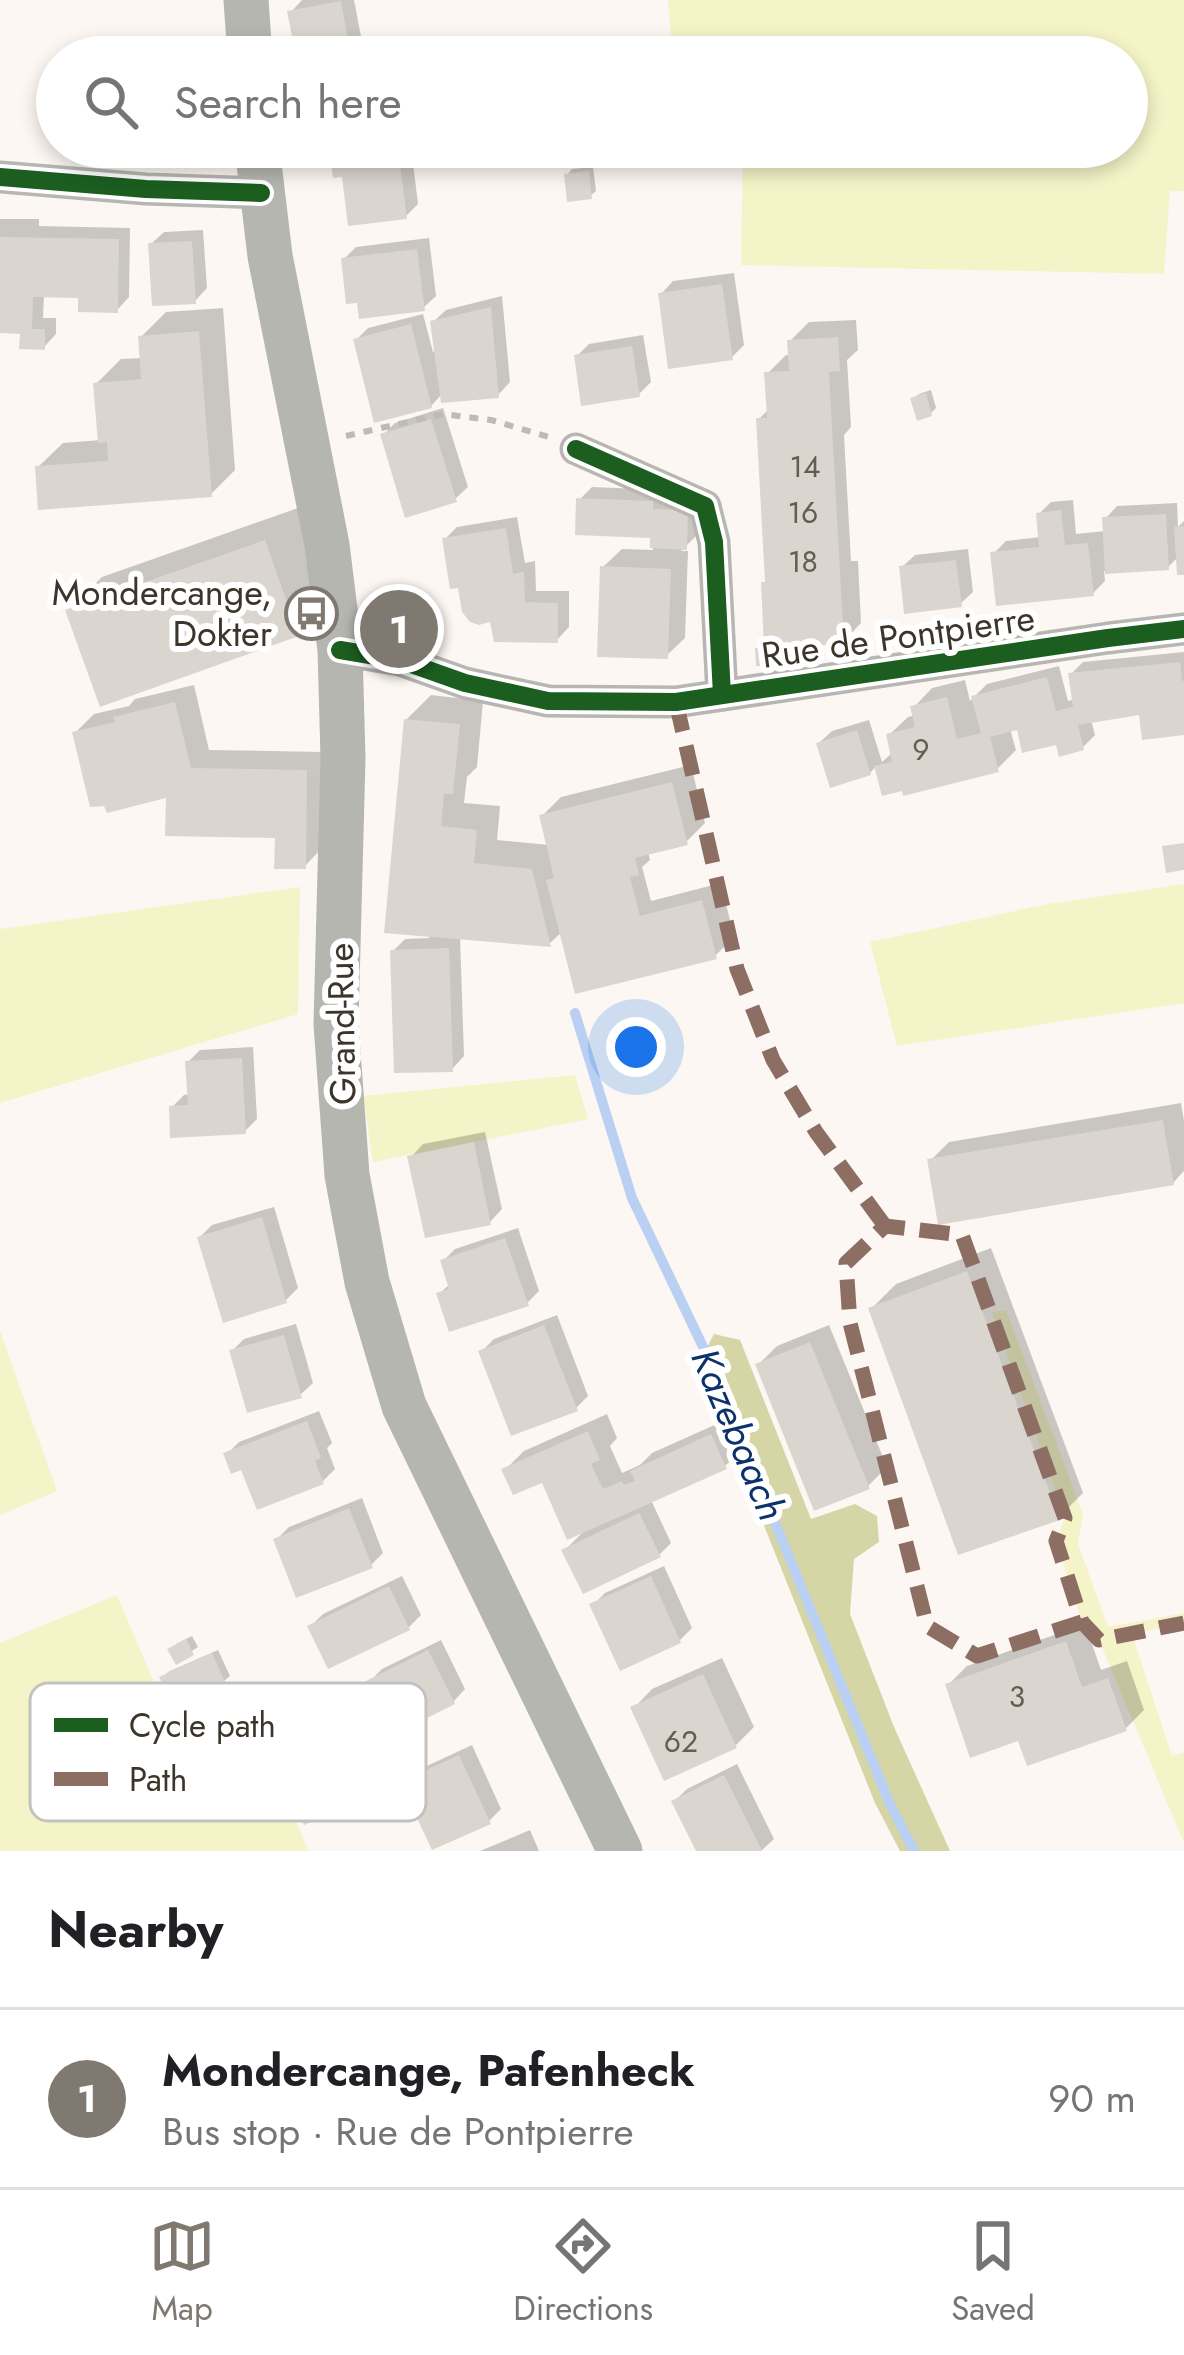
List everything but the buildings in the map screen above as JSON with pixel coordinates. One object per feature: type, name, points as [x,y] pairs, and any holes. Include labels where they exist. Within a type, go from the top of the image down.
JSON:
[{"type":"main road","points":[[245,0],[248,36]]},
{"type":"main road","name":"Grand-Rue","points":[[259,168],[327,545],[340,650],[343,758],[336,1024],[346,1175],[367,1282],[404,1406],[620,1851]]},
{"type":"street","points":[[0,177],[261,193]]},
{"type":"street","points":[[576,449],[705,506],[714,542],[722,695]]},
{"type":"street","name":"Rue de Pontpierre","points":[[340,650],[400,660],[465,682],[548,700],[676,702],[1184,629]]},
{"type":"path","points":[[307,445],[442,414],[491,420],[576,449]]},
{"type":"green space","points":[[668,0],[1184,0],[1184,191],[1170,191],[1164,274],[741,265],[743,168],[1148,168],[1148,36],[671,36]]},
{"type":"green space","points":[[1184,884],[1184,1003],[897,1046],[870,942],[1048,904]]},
{"type":"green space","points":[[300,887],[298,1014],[0,1103],[0,929]]},
{"type":"green space","points":[[575,1075],[588,1119],[373,1162],[363,1096]]},
{"type":"green space","points":[[1006,1310],[1083,1514],[1078,1544],[1108,1627],[1184,1613],[1184,1623],[1132,1634],[1172,1756],[1184,1753],[1184,1843],[1099,1640],[1082,1622],[1056,1541],[1065,1517],[992,1312]]},
{"type":"green space","points":[[0,1331],[57,1491],[0,1515]]},
{"type":"green space","points":[[714,1334],[740,1340],[811,1519],[855,1504],[877,1516],[879,1542],[854,1559],[850,1614],[950,1851],[900,1851],[875,1803],[699,1363]]},
{"type":"green space","points":[[117,1595],[154,1683],[30,1683],[30,1821],[296,1821],[308,1851],[0,1851],[0,1643]]},
{"type":"waterway","name":"Kazebaach","points":[[575,1013],[632,1198],[705,1351],[890,1804],[914,1851]]},
{"type":"marked path","points":[[676,702],[737,969],[773,1060],[816,1132],[885,1226]]},
{"type":"marked path","points":[[1082,1622],[977,1656],[927,1626],[850,1323],[846,1263],[885,1226],[962,1235],[1065,1518],[1056,1541],[1082,1622],[1099,1640],[1184,1623]]},
{"type":"cycle path","points":[[0,177],[261,193]]},
{"type":"cycle path","points":[[576,449],[705,506],[714,542],[722,695]]},
{"type":"cycle path","points":[[340,650],[400,660],[465,683],[548,701],[676,702],[1184,629]]},
{"type":"place","name":"Mondercange, Dokter","points":[[311,613]]},
{"type":"place","name":"Mondercange, Pafenheck","points":[[399,629]]}]
